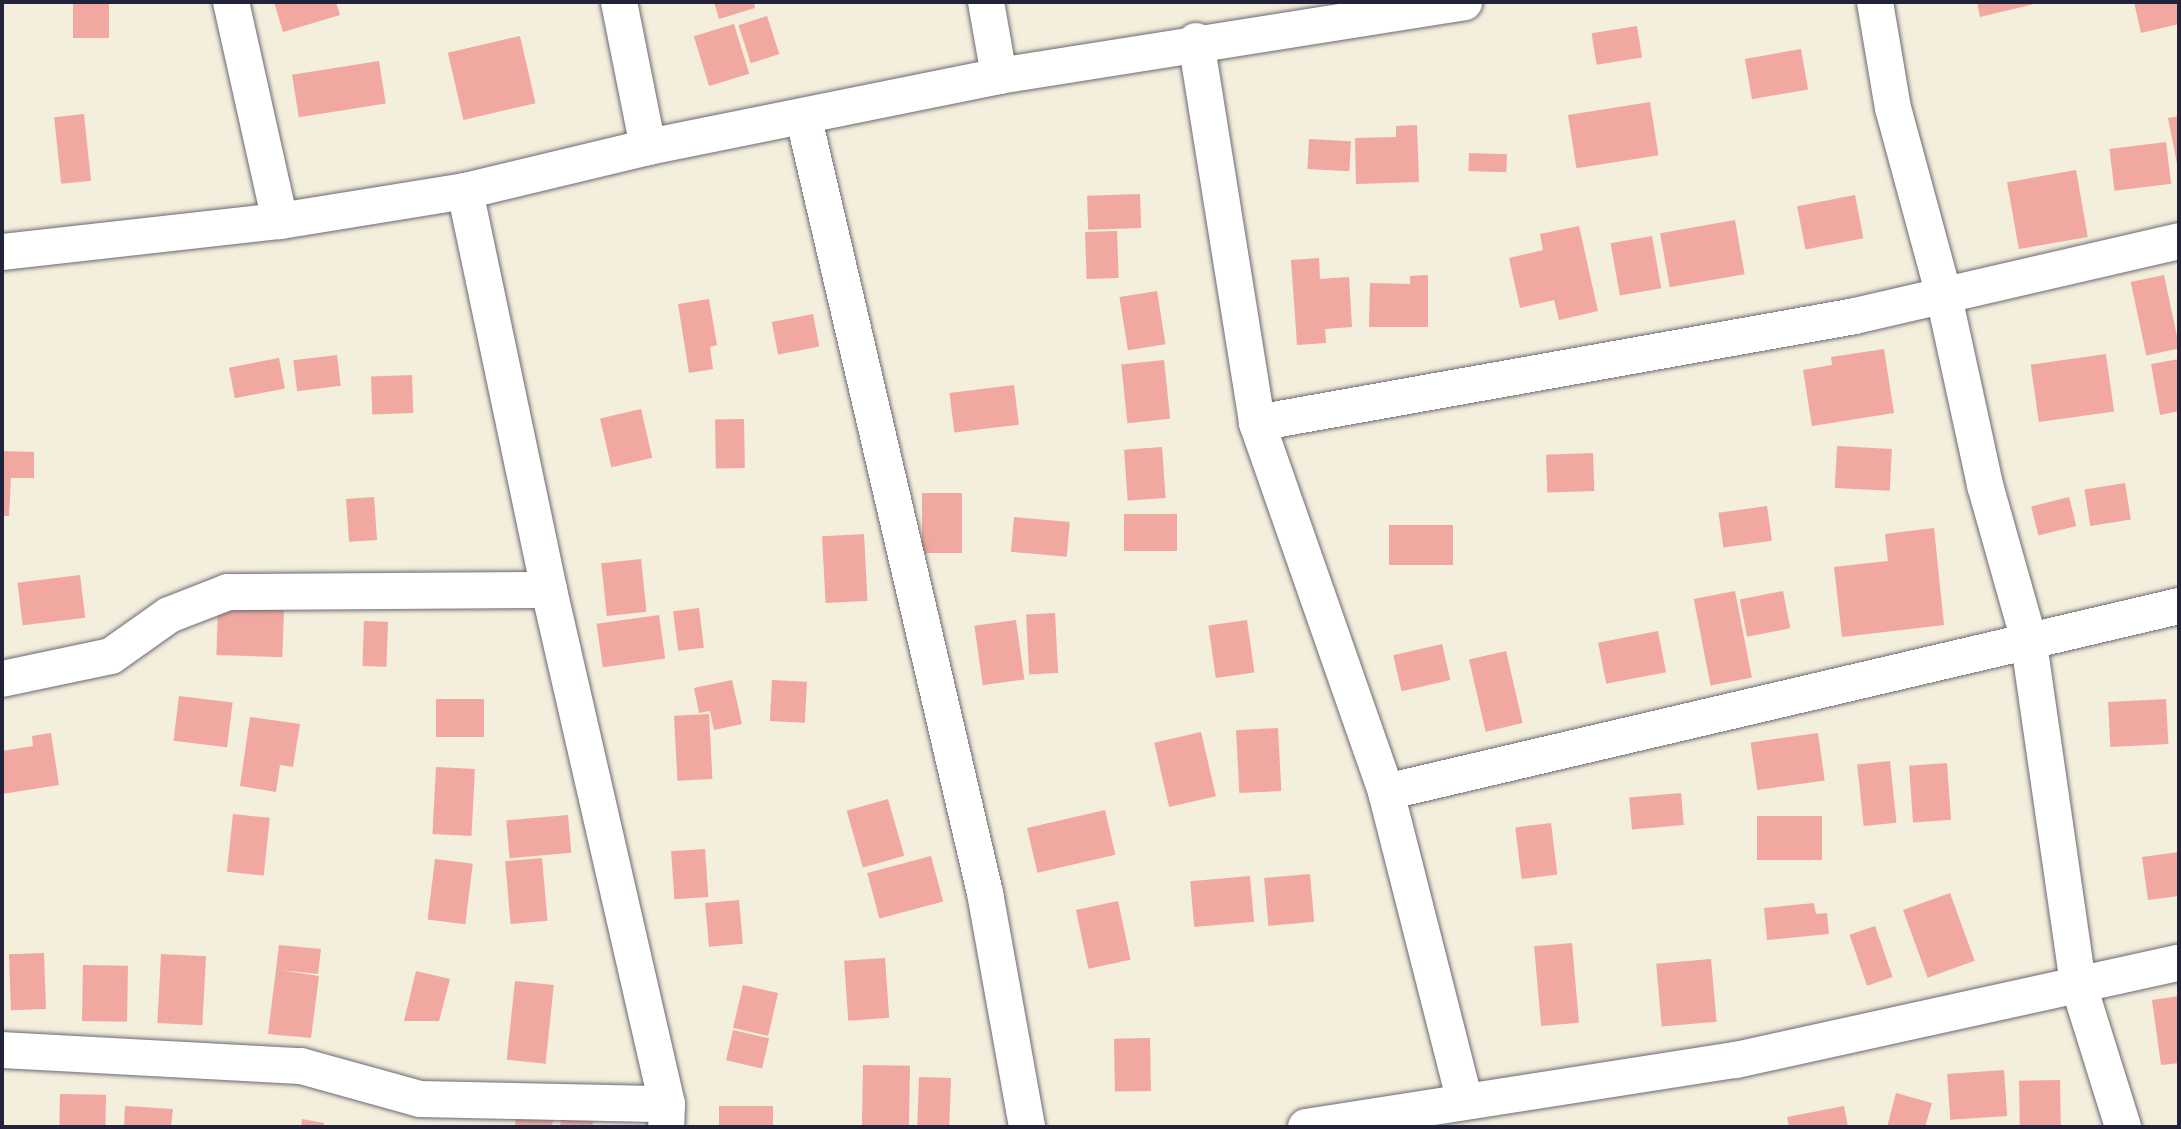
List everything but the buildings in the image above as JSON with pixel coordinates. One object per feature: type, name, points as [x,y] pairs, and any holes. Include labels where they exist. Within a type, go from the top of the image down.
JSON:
[{"type":"street","points":[[231,2],[280,221]]},
{"type":"street","points":[[619,2],[648,147]]},
{"type":"street","points":[[986,2],[999,76]]},
{"type":"street","points":[[2,252],[280,221],[465,191],[648,147],[804,119],[999,76],[1376,10],[1464,2]]},
{"type":"street","points":[[1875,2],[1893,108],[1943,292],[1985,485],[2028,637],[2078,983],[2123,1127]]},
{"type":"street","points":[[1196,41],[1257,423],[1386,792],[1465,1101]]},
{"type":"street","points":[[804,119],[985,893],[1027,1127]]},
{"type":"street","points":[[2,1050],[301,1066],[420,1099],[666,1116],[549,590],[465,191]]},
{"type":"street","points":[[1257,423],[1855,316],[1943,292],[2179,241]]},
{"type":"street","points":[[2,679],[111,656],[169,615],[228,592],[549,590]]},
{"type":"street","points":[[1386,792],[2028,637],[2179,606]]},
{"type":"street","points":[[1306,1127],[1736,1060],[2179,963]]}]
